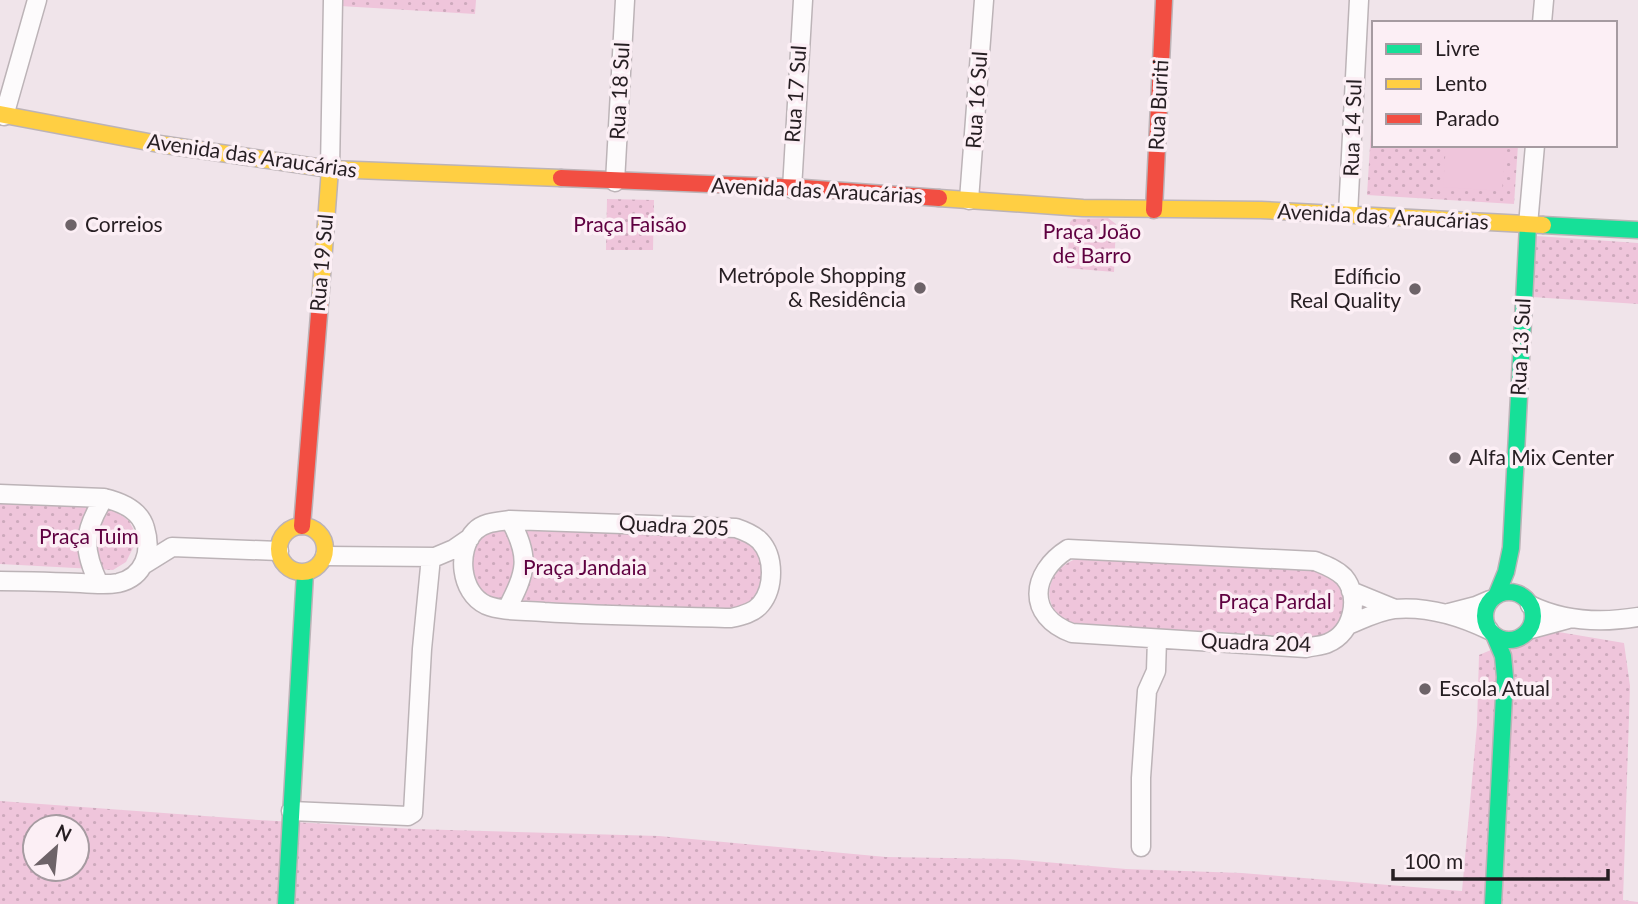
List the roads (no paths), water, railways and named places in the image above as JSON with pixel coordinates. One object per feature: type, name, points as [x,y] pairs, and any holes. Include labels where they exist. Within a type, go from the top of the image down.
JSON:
[{"type":"street","points":[[2,115],[37,0]]},
{"type":"street","name":"Rua 19 Sul","points":[[302,526],[330,169],[332,0]]},
{"type":"street","name":"Rua 18 Sul","points":[[615,182],[625,0]]},
{"type":"street","name":"Rua 17 Sul","points":[[792,189],[803,0]]},
{"type":"street","name":"Rua 16 Sul","points":[[969,200],[984,0]]},
{"type":"street","name":"Rua Buriti","points":[[1160,209],[1164,0]]},
{"type":"street","name":"Rua Buriti","points":[[1160,209],[1178,0]]},
{"type":"street","name":"Rua 14 Sul","points":[[1348,214],[1359,0]]},
{"type":"street","points":[[1542,21],[1544,0]]},
{"type":"street","name":"Avenida das Araucárias","points":[[2,115],[159,144],[330,169],[792,189],[1083,208],[1348,214],[1638,230]]},
{"type":"street","name":"Rua 13 Sul","points":[[1494,597],[1506,572],[1511,548],[1528,225],[1535,147]]},
{"type":"street","points":[[0,494],[104,498],[117,501],[134,511],[144,524],[172,547]]},
{"type":"street","points":[[99,584],[86,549],[91,519],[104,498]]},
{"type":"street","points":[[507,609],[521,582],[525,565],[520,538],[510,520]]},
{"type":"street","name":"Quadra 205","points":[[325,556],[433,557],[454,549],[485,523],[510,520],[736,528],[750,533],[762,544],[771,573],[769,587],[761,605],[750,613],[731,618],[507,609],[486,605],[472,595],[465,576],[433,557]]},
{"type":"street","points":[[0,581],[120,583],[137,573],[143,565],[149,545],[144,524]]},
{"type":"street","points":[[302,526],[316,530],[321,535],[325,556],[318,567],[305,573],[291,570],[281,559],[279,551],[283,537],[295,527],[302,526]]},
{"type":"street","points":[[465,576],[464,552],[471,537]]},
{"type":"street","points":[[143,565],[172,547],[279,551]]},
{"type":"street","name":"Rua 13 Sul","points":[[1511,548],[1527,601]]},
{"type":"street","name":"Quadra 204","points":[[1352,591],[1343,576],[1315,561],[1068,549],[1041,575],[1038,596],[1048,620],[1072,633],[1306,648],[1328,643],[1348,625],[1373,614],[1395,609]]},
{"type":"street","points":[[291,811],[408,817],[413,813],[422,649],[433,557]]},
{"type":"street","points":[[286,904],[305,573]]},
{"type":"street","points":[[1348,625],[1353,607],[1352,591],[1395,609],[1449,613],[1509,641],[1573,618]]},
{"type":"street","points":[[1449,613],[1509,591],[1551,614],[1573,618],[1629,619],[1638,625]]},
{"type":"street","points":[[1493,904],[1505,677],[1503,656],[1485,619],[1485,611],[1494,597]]},
{"type":"street","points":[[1505,677],[1534,616],[1527,601]]},
{"type":"street","points":[[1141,847],[1141,778],[1147,691],[1156,671],[1157,639]]},
{"type":"place","name":"Correios","points":[[71,225]]},
{"type":"place","name":"Metrópole Shopping & Residência","points":[[920,288]]},
{"type":"place","name":"Edíficio Real Quality","points":[[1415,289]]},
{"type":"place","name":"Alfa Mix Center","points":[[1455,458]]},
{"type":"place","name":"Escola Atual","points":[[1425,689]]},
{"type":"park label","name":"Praça Faisão","points":[[630,225]]},
{"type":"park label","name":"Praça João de Barro","points":[[1092,244]]},
{"type":"park label","name":"Praça Tuim","points":[[89,537]]},
{"type":"park label","name":"Praça Jandaia","points":[[585,568]]},
{"type":"park label","name":"Praça Pardal","points":[[1275,602]]}]
